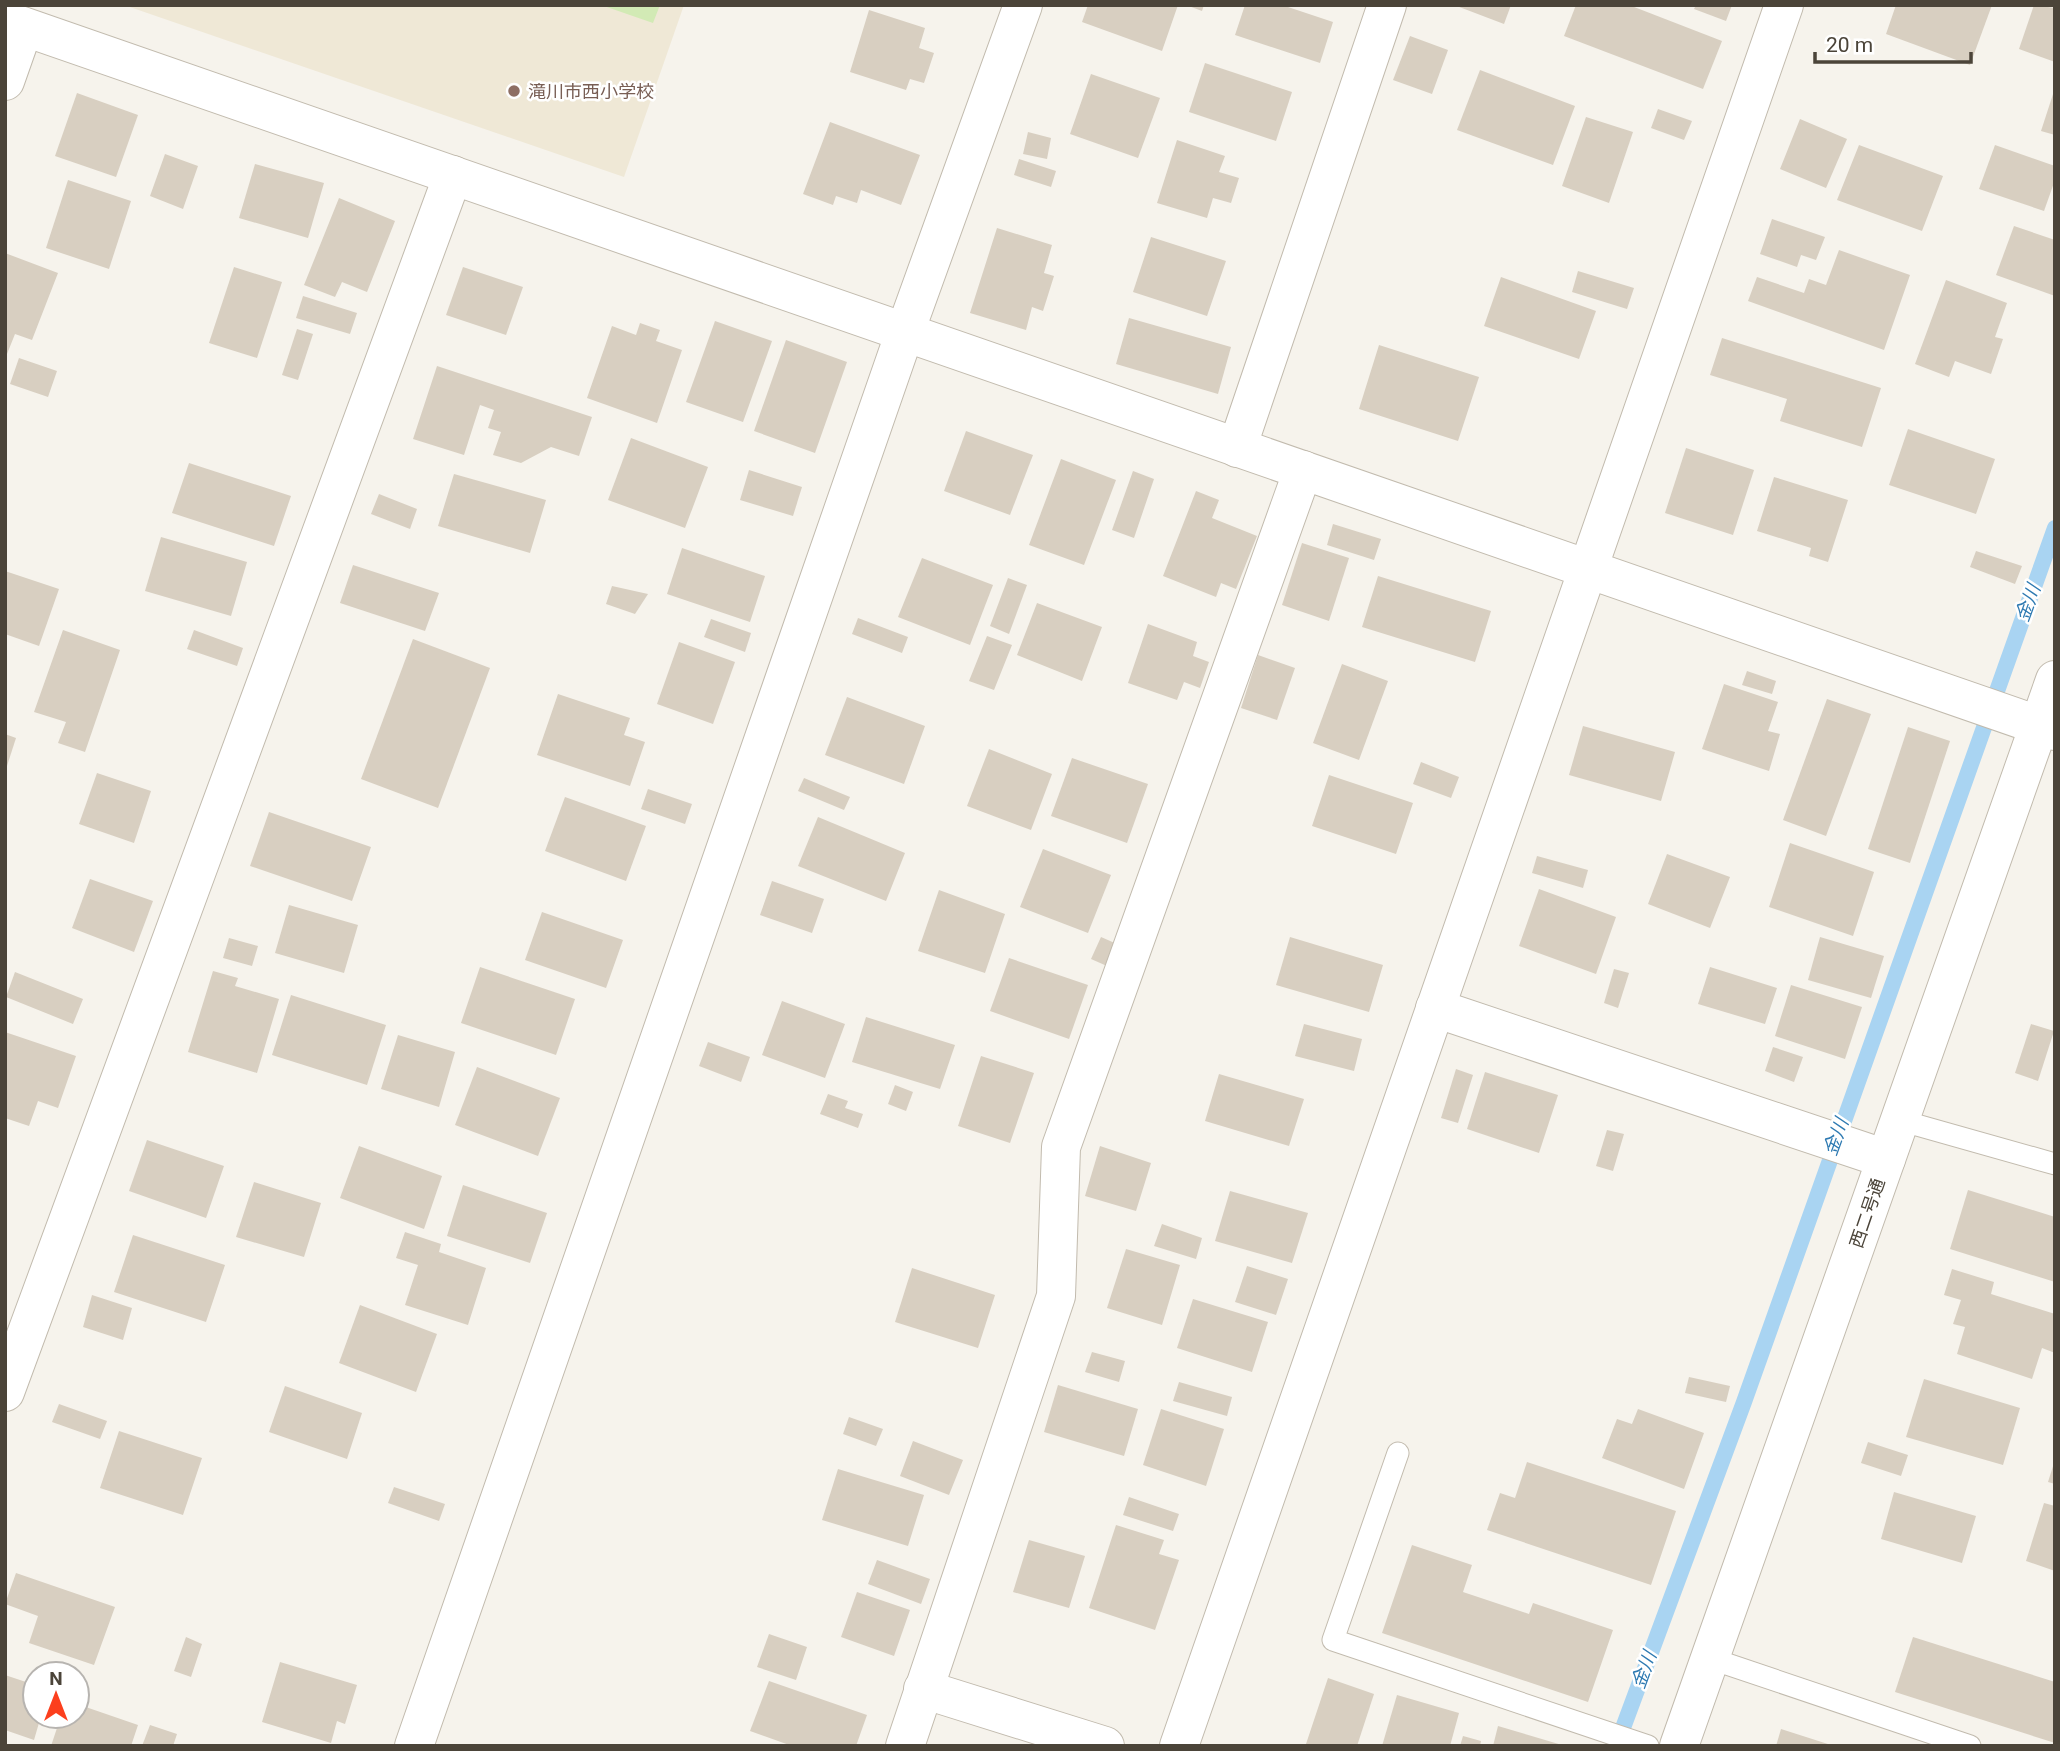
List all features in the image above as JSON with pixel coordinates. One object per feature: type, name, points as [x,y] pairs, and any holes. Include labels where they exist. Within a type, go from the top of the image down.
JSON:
[{"type":"street","points":[[414,1746],[905,332],[1023,5]]},
{"type":"street","points":[[1237,448],[1387,5]]},
{"type":"street","points":[[1180,1746],[1784,5]]},
{"type":"street","points":[[5,81],[15,23],[2047,728]]},
{"type":"street","points":[[5,1392],[453,175]]},
{"type":"street","points":[[905,1746],[1056,1296],[1061,1147],[1303,470]]},
{"type":"street","name":"西二号通","points":[[1679,1746],[1899,1121],[2047,728],[2055,680]]},
{"type":"street","points":[[1435,1008],[1886,1159]]},
{"type":"street","points":[[923,1689],[1105,1746]]},
{"type":"lane","points":[[1899,1121],[2055,1164]]},
{"type":"lane","points":[[1398,1453],[1334,1640],[1648,1746]]},
{"type":"lane","points":[[1709,1658],[1970,1746]]},
{"type":"shaded area","name":"滝川市西小学校","points":[[124,5],[684,5],[624,177]]},
{"type":"green space","points":[[601,5],[660,5],[653,23]]},
{"type":"building","points":[[1088,5],[1178,5],[1162,51],[1082,22]]},
{"type":"building","points":[[1186,5],[1204,5],[1202,11]]},
{"type":"building","points":[[1245,5],[1282,5],[1333,22],[1320,63],[1235,35]]},
{"type":"building","points":[[1454,5],[1511,5],[1504,24]]},
{"type":"building","points":[[1576,5],[1629,5],[1722,41],[1703,89],[1564,36]]},
{"type":"building","points":[[1696,5],[1732,5],[1726,21],[1694,9]]},
{"type":"building","points":[[1896,5],[1992,5],[1970,65],[1886,34]]},
{"type":"building","points":[[2034,5],[2055,8],[2055,62],[2019,49]]},
{"type":"building","points":[[869,10],[925,28],[919,48],[934,53],[924,83],[910,79],[906,90],[850,72]]},
{"type":"building","points":[[1410,36],[1448,50],[1432,94],[1393,80]]},
{"type":"building","points":[[1205,63],[1292,92],[1276,141],[1189,112]]},
{"type":"building","points":[[1480,70],[1575,106],[1553,165],[1457,130]]},
{"type":"building","points":[[1091,74],[1160,98],[1138,158],[1070,134]]},
{"type":"building","points":[[2055,91],[2055,135],[2041,131]]},
{"type":"building","points":[[77,93],[138,115],[116,177],[55,156]]},
{"type":"building","points":[[1658,109],[1692,121],[1684,140],[1651,128]]},
{"type":"building","points":[[1586,117],[1633,132],[1609,203],[1562,186]]},
{"type":"building","points":[[1800,119],[1847,139],[1826,188],[1780,169]]},
{"type":"building","points":[[830,122],[920,155],[901,205],[861,190],[857,203],[836,196],[833,205],[803,194]]},
{"type":"building","points":[[1028,132],[1051,138],[1047,159],[1023,154]]},
{"type":"building","points":[[1177,140],[1225,156],[1219,172],[1239,178],[1231,203],[1213,198],[1207,218],[1157,203]]},
{"type":"building","points":[[1859,145],[1943,176],[1922,231],[1837,200]]},
{"type":"building","points":[[1995,145],[2055,166],[2055,180],[2044,211],[1979,189]]},
{"type":"building","points":[[165,154],[198,166],[183,209],[150,196]]},
{"type":"building","points":[[1019,159],[1056,171],[1051,187],[1014,175]]},
{"type":"building","points":[[255,164],[324,183],[308,238],[239,218]]},
{"type":"building","points":[[68,180],[131,201],[109,269],[46,248]]},
{"type":"building","points":[[339,198],[395,221],[367,292],[342,282],[335,297],[304,285]]},
{"type":"building","points":[[1772,219],[1825,237],[1816,260],[1801,255],[1797,267],[1760,254]]},
{"type":"building","points":[[2014,226],[2055,240],[2055,296],[1996,275]]},
{"type":"building","points":[[997,228],[1052,245],[1044,273],[1054,276],[1043,311],[1032,307],[1026,330],[970,313]]},
{"type":"building","points":[[1151,237],[1226,261],[1207,316],[1133,292]]},
{"type":"building","points":[[1839,250],[1910,275],[1884,350],[1748,301],[1757,277],[1804,293],[1809,279],[1826,285]]},
{"type":"building","points":[[5,253],[58,273],[32,340],[15,334],[5,359]]},
{"type":"building","points":[[234,267],[282,282],[257,358],[209,343]]},
{"type":"building","points":[[463,267],[523,287],[506,335],[446,315]]},
{"type":"building","points":[[1578,271],[1634,288],[1627,309],[1572,292]]},
{"type":"building","points":[[1501,277],[1596,311],[1579,359],[1484,326]]},
{"type":"building","points":[[1946,280],[2007,303],[1995,337],[2003,339],[1991,374],[1955,361],[1949,377],[1915,364]]},
{"type":"building","points":[[303,296],[357,313],[350,334],[296,318]]},
{"type":"building","points":[[1129,318],[1231,347],[1218,394],[1116,364]]},
{"type":"building","points":[[715,321],[772,341],[743,422],[686,402]]},
{"type":"building","points":[[640,323],[660,330],[656,341],[682,350],[657,423],[587,398],[612,326],[636,335]]},
{"type":"building","points":[[297,329],[313,334],[298,380],[282,375]]},
{"type":"building","points":[[1722,338],[1881,388],[1862,447],[1780,421],[1787,399],[1710,375]]},
{"type":"building","points":[[786,340],[847,362],[815,453],[754,431]]},
{"type":"building","points":[[1379,345],[1479,377],[1458,441],[1359,409]]},
{"type":"building","points":[[19,358],[57,371],[48,397],[10,384]]},
{"type":"building","points":[[437,366],[592,417],[579,456],[551,447],[521,463],[493,455],[501,432],[488,428],[494,410],[480,405],[464,455],[413,439]]},
{"type":"building","points":[[1908,429],[1995,459],[1976,514],[1889,485]]},
{"type":"building","points":[[966,431],[1033,455],[1010,515],[944,491]]},
{"type":"building","points":[[631,438],[708,467],[685,528],[608,500]]},
{"type":"building","points":[[1686,448],[1754,470],[1733,535],[1665,513]]},
{"type":"building","points":[[1061,459],[1116,480],[1084,565],[1029,545]]},
{"type":"building","points":[[189,463],[291,496],[274,546],[172,513]]},
{"type":"building","points":[[749,470],[802,487],[793,516],[740,500]]},
{"type":"building","points":[[1133,471],[1154,479],[1134,538],[1112,530]]},
{"type":"building","points":[[454,474],[546,500],[530,553],[438,526]]},
{"type":"building","points":[[1774,477],[1848,500],[1828,562],[1809,556],[1811,548],[1757,531]]},
{"type":"building","points":[[1196,491],[1219,500],[1212,518],[1257,536],[1236,589],[1221,583],[1216,597],[1163,576]]},
{"type":"building","points":[[379,494],[417,509],[410,529],[371,514]]},
{"type":"building","points":[[1333,524],[1381,539],[1374,560],[1327,545]]},
{"type":"building","points":[[161,537],[247,562],[231,616],[145,591]]},
{"type":"building","points":[[1302,543],[1349,558],[1329,621],[1282,605]]},
{"type":"building","points":[[682,548],[765,576],[750,622],[667,594]]},
{"type":"building","points":[[1976,551],[2022,566],[2015,584],[1970,567]]},
{"type":"building","points":[[922,558],[993,585],[970,645],[898,617]]},
{"type":"building","points":[[353,565],[439,593],[425,631],[340,603]]},
{"type":"building","points":[[5,571],[59,589],[39,646],[5,634]]},
{"type":"building","points":[[1378,576],[1491,611],[1475,662],[1362,627]]},
{"type":"building","points":[[1008,578],[1027,585],[1009,634],[990,626]]},
{"type":"building","points":[[612,586],[648,594],[635,614],[606,604]]},
{"type":"building","points":[[1037,603],[1102,627],[1082,681],[1017,655]]},
{"type":"building","points":[[858,618],[908,637],[902,653],[852,634]]},
{"type":"building","points":[[711,619],[751,633],[745,652],[704,637]]},
{"type":"building","points":[[1148,624],[1197,642],[1193,656],[1209,662],[1200,688],[1184,682],[1177,700],[1128,683]]},
{"type":"building","points":[[63,630],[120,650],[85,752],[58,743],[66,722],[34,712]]},
{"type":"building","points":[[194,630],[243,648],[237,666],[187,649]]},
{"type":"building","points":[[987,636],[1012,645],[994,690],[969,681]]},
{"type":"building","points":[[413,639],[490,668],[438,808],[361,779]]},
{"type":"building","points":[[679,642],[735,662],[713,724],[657,704]]},
{"type":"building","points":[[1258,655],[1295,668],[1277,720],[1241,708]]},
{"type":"building","points":[[1342,664],[1388,681],[1359,760],[1313,743]]},
{"type":"building","points":[[1747,671],[1776,681],[1772,694],[1742,685]]},
{"type":"building","points":[[1724,684],[1778,702],[1768,731],[1780,734],[1769,771],[1702,749]]},
{"type":"building","points":[[558,694],[630,718],[624,735],[645,742],[630,786],[537,755]]},
{"type":"building","points":[[847,697],[925,726],[904,784],[825,755]]},
{"type":"building","points":[[1827,699],[1871,714],[1826,836],[1783,820]]},
{"type":"building","points":[[1583,726],[1675,752],[1661,801],[1569,775]]},
{"type":"building","points":[[1908,727],[1950,741],[1910,863],[1868,849]]},
{"type":"building","points":[[5,734],[16,738],[6,769],[5,769]]},
{"type":"building","points":[[989,749],[1052,774],[1031,830],[967,806]]},
{"type":"building","points":[[1072,758],[1148,784],[1127,843],[1051,816]]},
{"type":"building","points":[[1421,762],[1459,777],[1451,798],[1413,784]]},
{"type":"building","points":[[97,773],[151,791],[134,843],[79,824]]},
{"type":"building","points":[[1329,775],[1413,803],[1396,854],[1312,826]]},
{"type":"building","points":[[804,778],[850,797],[844,810],[798,791]]},
{"type":"building","points":[[648,789],[692,804],[685,824],[641,809]]},
{"type":"building","points":[[565,797],[646,826],[626,881],[545,851]]},
{"type":"building","points":[[269,812],[371,847],[352,901],[250,866]]},
{"type":"building","points":[[818,817],[905,853],[886,901],[798,866]]},
{"type":"building","points":[[1790,843],[1874,872],[1853,936],[1769,907]]},
{"type":"building","points":[[1043,849],[1111,875],[1088,933],[1020,907]]},
{"type":"building","points":[[1667,854],[1730,877],[1710,928],[1648,904]]},
{"type":"building","points":[[1537,856],[1588,870],[1583,888],[1532,873]]},
{"type":"building","points":[[90,879],[153,901],[134,952],[72,928]]},
{"type":"building","points":[[772,881],[824,899],[812,933],[760,915]]},
{"type":"building","points":[[1539,889],[1616,917],[1596,974],[1519,946]]},
{"type":"building","points":[[939,890],[1005,914],[985,973],[918,951]]},
{"type":"building","points":[[289,905],[358,925],[344,973],[275,953]]},
{"type":"building","points":[[542,912],[623,940],[606,988],[525,960]]},
{"type":"building","points":[[1101,937],[1117,944],[1107,966],[1091,959]]},
{"type":"building","points":[[1290,937],[1383,965],[1369,1012],[1276,985]]},
{"type":"building","points":[[1820,937],[1884,956],[1871,998],[1808,980]]},
{"type":"building","points":[[229,938],[258,946],[252,966],[223,958]]},
{"type":"building","points":[[1009,958],[1088,985],[1069,1039],[990,1011]]},
{"type":"building","points":[[480,967],[575,999],[556,1055],[461,1023]]},
{"type":"building","points":[[1710,967],[1777,988],[1765,1024],[1698,1004]]},
{"type":"building","points":[[1614,969],[1629,973],[1618,1008],[1604,1003]]},
{"type":"building","points":[[213,971],[238,978],[235,986],[279,999],[257,1073],[188,1052]]},
{"type":"building","points":[[15,972],[83,999],[73,1024],[6,997]]},
{"type":"building","points":[[1791,985],[1862,1007],[1845,1059],[1775,1036]]},
{"type":"building","points":[[291,995],[386,1025],[367,1085],[272,1055]]},
{"type":"building","points":[[782,1001],[845,1024],[825,1078],[762,1055]]},
{"type":"building","points":[[866,1017],[955,1045],[940,1089],[852,1062]]},
{"type":"building","points":[[1304,1024],[1362,1039],[1354,1071],[1295,1056]]},
{"type":"building","points":[[2031,1024],[2054,1031],[2038,1081],[2015,1073]]},
{"type":"building","points":[[5,1032],[76,1056],[58,1108],[38,1101],[29,1126],[5,1118]]},
{"type":"building","points":[[398,1035],[455,1052],[439,1107],[381,1089]]},
{"type":"building","points":[[708,1042],[750,1057],[741,1082],[699,1066]]},
{"type":"building","points":[[1773,1047],[1803,1057],[1794,1082],[1765,1071]]},
{"type":"building","points":[[981,1056],[1034,1073],[1010,1143],[958,1126]]},
{"type":"building","points":[[477,1067],[560,1098],[538,1156],[455,1125]]},
{"type":"building","points":[[1456,1069],[1473,1075],[1458,1123],[1441,1118]]},
{"type":"building","points":[[1485,1072],[1558,1095],[1539,1153],[1467,1129]]},
{"type":"building","points":[[1219,1074],[1304,1099],[1289,1146],[1205,1121]]},
{"type":"building","points":[[895,1085],[913,1092],[906,1111],[888,1104]]},
{"type":"building","points":[[828,1094],[848,1101],[845,1108],[863,1114],[858,1128],[820,1114]]},
{"type":"building","points":[[1607,1130],[1624,1134],[1613,1171],[1596,1166]]},
{"type":"building","points":[[147,1140],[224,1166],[206,1218],[129,1191]]},
{"type":"building","points":[[359,1146],[442,1176],[424,1229],[340,1198]]},
{"type":"building","points":[[1100,1146],[1151,1163],[1136,1211],[1085,1196]]},
{"type":"building","points":[[254,1182],[321,1203],[304,1257],[236,1237]]},
{"type":"building","points":[[463,1185],[547,1213],[530,1263],[447,1236]]},
{"type":"building","points":[[1968,1190],[2055,1217],[2055,1282],[1950,1249]]},
{"type":"building","points":[[1230,1191],[1308,1213],[1292,1263],[1215,1241]]},
{"type":"building","points":[[1162,1224],[1202,1238],[1196,1259],[1154,1246]]},
{"type":"building","points":[[405,1232],[441,1244],[439,1252],[486,1268],[468,1325],[405,1305],[418,1265],[396,1258]]},
{"type":"building","points":[[133,1235],[225,1265],[206,1322],[114,1292]]},
{"type":"building","points":[[1126,1249],[1180,1265],[1162,1325],[1107,1308]]},
{"type":"building","points":[[1247,1266],[1288,1279],[1276,1315],[1235,1302]]},
{"type":"building","points":[[912,1268],[995,1295],[978,1348],[895,1322]]},
{"type":"building","points":[[1952,1269],[1994,1282],[1991,1294],[2055,1314],[2055,1353],[2042,1348],[2032,1379],[1957,1354],[1965,1327],[1953,1324],[1961,1300],[1944,1295]]},
{"type":"building","points":[[92,1295],[132,1308],[123,1340],[83,1327]]},
{"type":"building","points":[[1193,1299],[1268,1322],[1252,1372],[1177,1348]]},
{"type":"building","points":[[360,1305],[437,1334],[416,1392],[339,1363]]},
{"type":"building","points":[[1092,1352],[1125,1361],[1119,1382],[1085,1372]]},
{"type":"building","points":[[1689,1377],[1730,1386],[1726,1402],[1685,1393]]},
{"type":"building","points":[[1924,1379],[2020,1408],[2003,1465],[1906,1437]]},
{"type":"building","points":[[1179,1382],[1232,1397],[1227,1416],[1173,1401]]},
{"type":"building","points":[[1058,1385],[1138,1409],[1124,1456],[1044,1432]]},
{"type":"building","points":[[285,1386],[362,1413],[347,1459],[269,1432]]},
{"type":"building","points":[[59,1404],[107,1421],[100,1439],[52,1422]]},
{"type":"building","points":[[1161,1409],[1224,1429],[1206,1486],[1143,1465]]},
{"type":"building","points":[[1638,1409],[1704,1433],[1684,1489],[1602,1458],[1617,1419],[1632,1424]]},
{"type":"building","points":[[849,1417],[883,1429],[876,1446],[843,1434]]},
{"type":"building","points":[[119,1431],[202,1458],[183,1515],[100,1488]]},
{"type":"building","points":[[913,1441],[963,1460],[949,1495],[900,1476]]},
{"type":"building","points":[[1868,1442],[1908,1455],[1901,1476],[1861,1463]]},
{"type":"building","points":[[1527,1462],[1676,1511],[1651,1585],[1487,1530],[1500,1493],[1515,1498]]},
{"type":"building","points":[[2055,1463],[2055,1484],[2048,1482]]},
{"type":"building","points":[[838,1469],[924,1495],[908,1546],[822,1520]]},
{"type":"building","points":[[394,1487],[445,1504],[439,1521],[388,1503]]},
{"type":"building","points":[[1894,1492],[1976,1516],[1962,1563],[1881,1539]]},
{"type":"building","points":[[1129,1497],[1179,1514],[1173,1531],[1123,1515]]},
{"type":"building","points":[[2044,1503],[2055,1506],[2055,1571],[2026,1561]]},
{"type":"building","points":[[1116,1525],[1164,1540],[1159,1554],[1179,1560],[1155,1630],[1089,1608]]},
{"type":"building","points":[[1029,1540],[1085,1556],[1069,1608],[1013,1592]]},
{"type":"building","points":[[1412,1545],[1472,1565],[1463,1592],[1529,1614],[1533,1603],[1613,1630],[1588,1702],[1382,1633]]},
{"type":"building","points":[[877,1560],[930,1579],[921,1604],[868,1584]]},
{"type":"building","points":[[16,1573],[115,1607],[94,1665],[91,1660],[79,1660],[29,1643],[38,1616],[5,1604]]},
{"type":"building","points":[[857,1592],[910,1610],[894,1656],[841,1637]]},
{"type":"building","points":[[769,1634],[807,1647],[796,1680],[757,1667]]},
{"type":"building","points":[[186,1637],[202,1644],[191,1677],[174,1671]]},
{"type":"building","points":[[1913,1637],[2055,1682],[2055,1743],[1895,1692]]},
{"type":"building","points":[[280,1662],[357,1685],[345,1724],[337,1721],[331,1743],[262,1722]]},
{"type":"building","points":[[5,1675],[21,1680],[21,1730],[37,1730],[34,1740],[5,1730]]},
{"type":"building","points":[[1328,1678],[1374,1694],[1357,1746],[1306,1744]]},
{"type":"building","points":[[769,1681],[867,1715],[856,1746],[792,1746],[750,1731]]},
{"type":"building","points":[[1397,1695],[1459,1713],[1450,1746],[1382,1746]]},
{"type":"building","points":[[91,1709],[138,1725],[131,1746],[51,1746],[56,1730],[91,1730]]},
{"type":"building","points":[[150,1725],[177,1734],[173,1746],[142,1746]]},
{"type":"building","points":[[1498,1726],[1562,1745],[1562,1746],[1493,1746]]},
{"type":"building","points":[[1781,1729],[1831,1745],[1831,1746],[1776,1746]]},
{"type":"building","points":[[1463,1736],[1481,1741],[1480,1746],[1460,1746]]},
{"type":"waterway","name":"金川","points":[[1617,1744],[1744,1402],[2055,528]]},
{"type":"place","name":"滝川市西小学校","points":[[514,91]]}]
